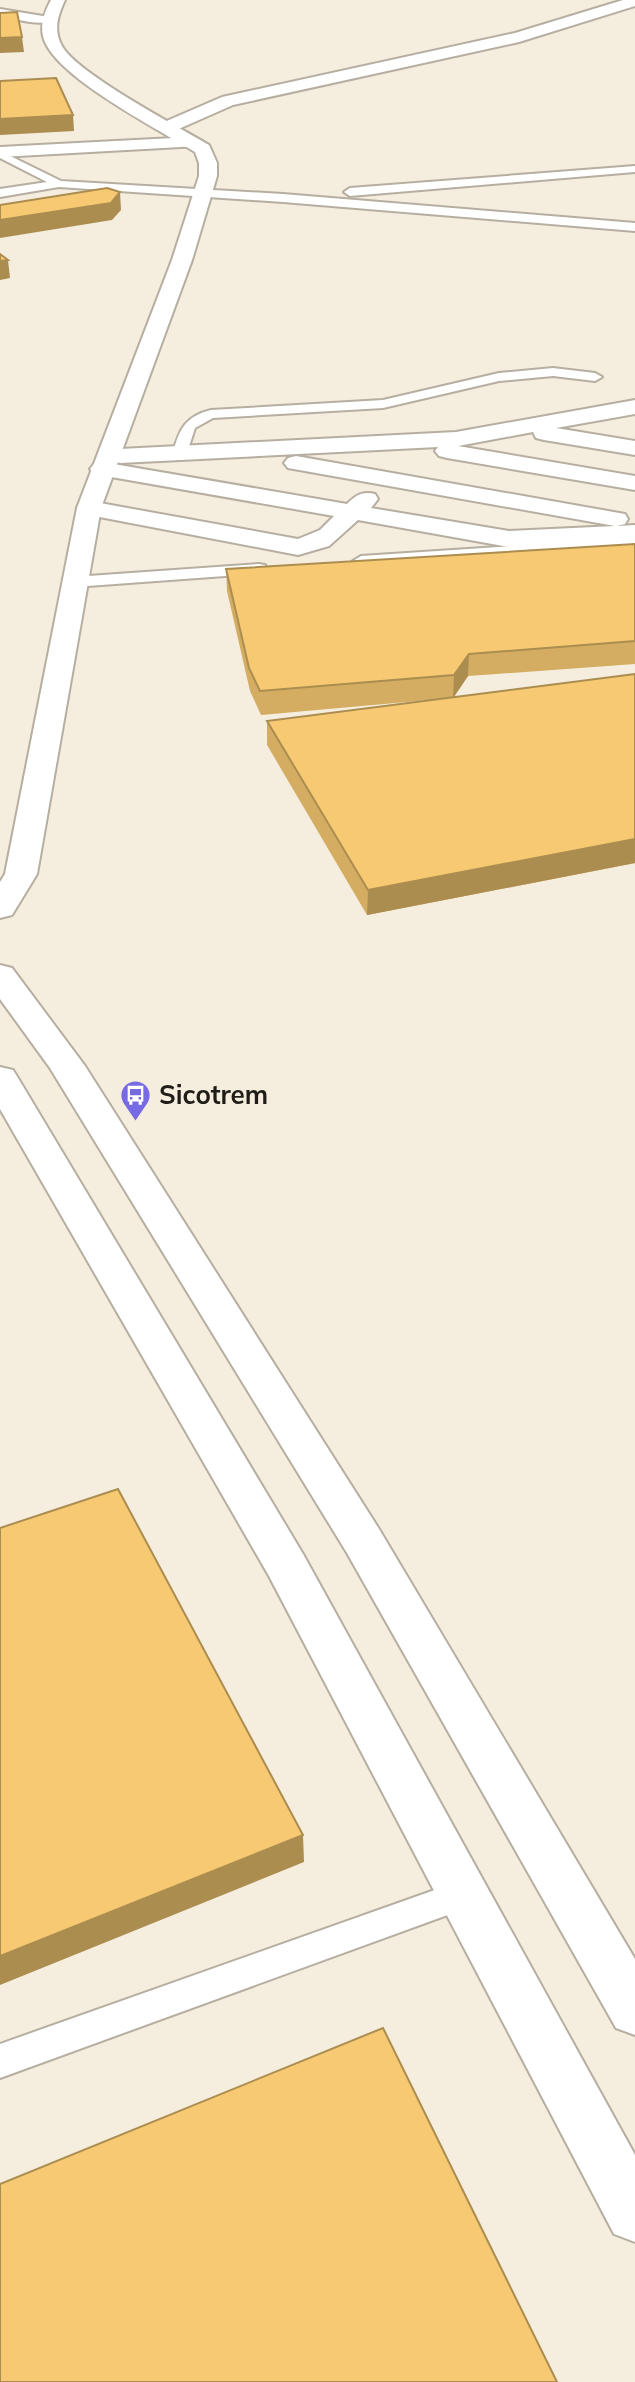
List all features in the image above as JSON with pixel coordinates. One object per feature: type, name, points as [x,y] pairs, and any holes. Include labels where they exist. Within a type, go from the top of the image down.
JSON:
[{"type":"street","points":[[168,127],[228,101],[519,37],[635,1]]},
{"type":"street","points":[[0,908],[22,874],[89,508],[142,369],[203,193],[208,163],[203,149],[69,65],[52,41],[54,10]]},
{"type":"street","points":[[0,153],[193,142]]},
{"type":"street","points":[[104,463],[181,453],[428,444],[635,407]]},
{"type":"street","points":[[601,413],[635,418]]},
{"type":"street","points":[[518,429],[635,448]]},
{"type":"street","points":[[89,508],[298,547],[316,544],[326,539],[350,513],[428,444]]},
{"type":"street","points":[[428,444],[635,483]]},
{"type":"street","points":[[228,452],[635,522]]},
{"type":"street","points":[[104,463],[350,513],[509,539],[635,533]]},
{"type":"street","points":[[0,975],[66,1066],[363,1541],[635,2010]]},
{"type":"street","points":[[0,1078],[287,1567],[635,2213]]},
{"type":"lane","points":[[0,12],[18,17],[54,10]]},
{"type":"lane","points":[[0,153],[59,184]]},
{"type":"lane","points":[[283,198],[635,169]]},
{"type":"lane","points":[[0,193],[59,184],[283,198],[635,227]]},
{"type":"lane","points":[[181,453],[188,425],[194,419],[211,414],[383,404],[499,377],[553,372],[595,377]]},
{"type":"lane","points":[[350,562],[635,543]]},
{"type":"lane","points":[[74,582],[281,567]]},
{"type":"lane","points":[[0,2061],[463,1895]]},
{"type":"building","points":[[17,12],[22,37],[0,38],[0,13]]},
{"type":"building","points":[[56,78],[73,115],[0,119],[0,81]]},
{"type":"building","points":[[107,188],[120,192],[111,203],[0,220],[0,205]]},
{"type":"building","points":[[635,544],[635,641],[469,654],[454,675],[260,691],[249,668],[226,569]]},
{"type":"building","points":[[635,674],[635,839],[368,890],[267,721]]},
{"type":"building","points":[[118,1489],[303,1835],[0,1956],[0,1528]]},
{"type":"building","points":[[383,2028],[557,2382],[0,2382],[0,2184]]},
{"type":"place","name":"Sicotrem","points":[[136,1122]]}]
